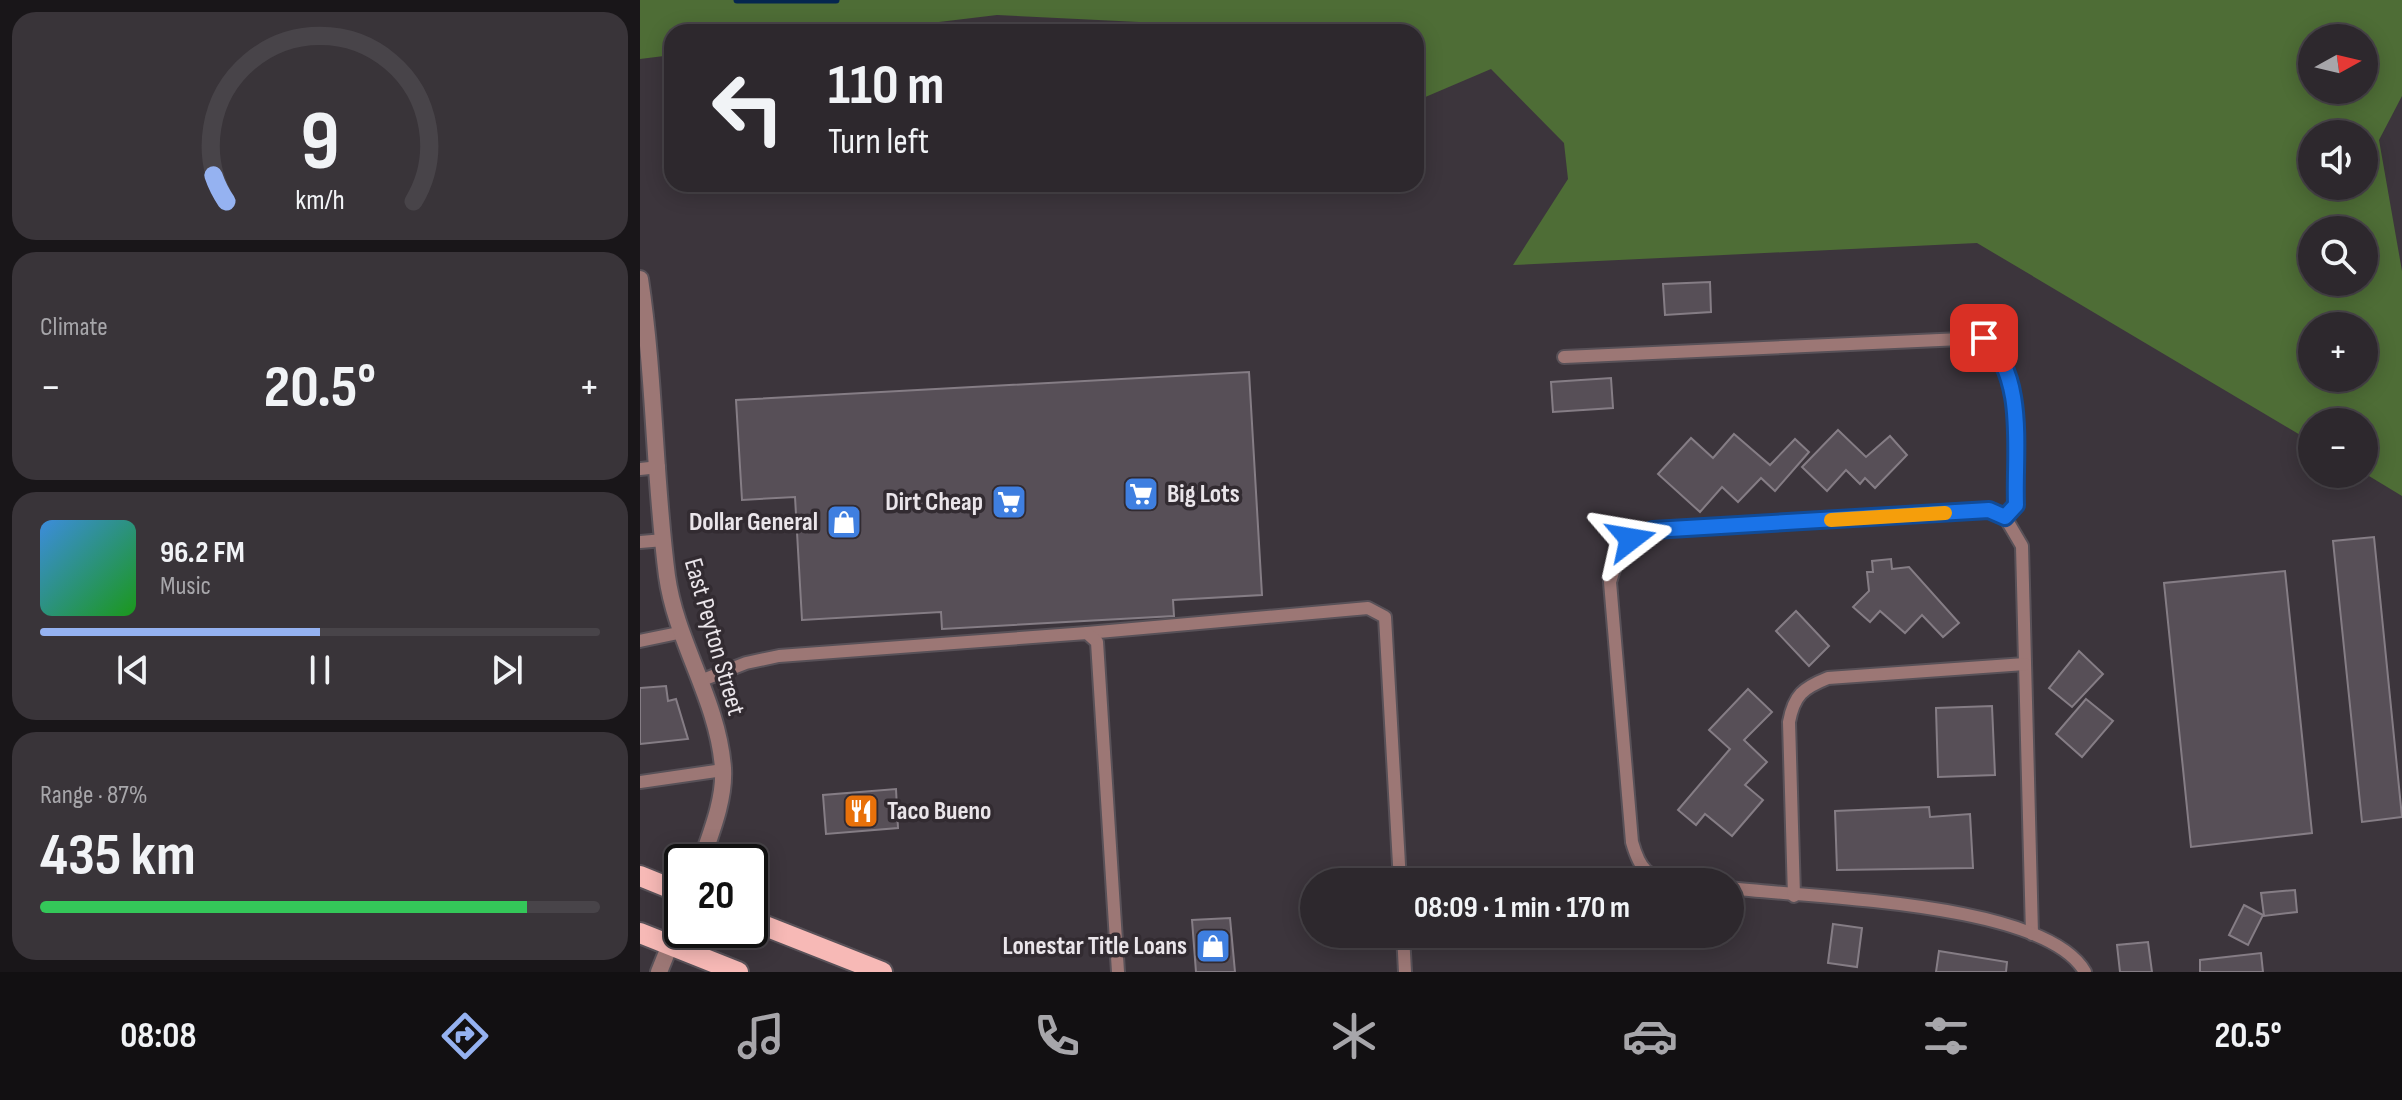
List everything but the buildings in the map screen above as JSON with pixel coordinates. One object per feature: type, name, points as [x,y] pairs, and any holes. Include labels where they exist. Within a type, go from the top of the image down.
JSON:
[{"type":"main road","points":[[640,876],[664,886]]},
{"type":"main road","points":[[768,927],[882,972]]},
{"type":"main road","points":[[640,933],[664,943]]},
{"type":"main road","points":[[677,948],[733,971]]},
{"type":"street","name":"East Peyton Street","points":[[640,279],[649,339],[667,578],[714,718],[723,770],[719,806],[707,844]]},
{"type":"street","points":[[659,972],[669,948]]},
{"type":"lane","points":[[1564,357],[1984,338],[1999,352],[2008,371],[2012,393],[2016,505],[2005,517]]},
{"type":"lane","points":[[640,469],[659,467]]},
{"type":"lane","points":[[1640,868],[1632,842],[1610,582],[1618,555],[1631,539],[1653,530],[1989,510],[2005,517],[2022,546],[2032,934]]},
{"type":"lane","points":[[640,542],[664,540]]},
{"type":"lane","points":[[700,681],[746,663],[779,656],[1368,608],[1385,617],[1399,868]]},
{"type":"lane","points":[[640,641],[683,632]]},
{"type":"lane","points":[[1087,633],[1097,642],[1118,972]]},
{"type":"lane","points":[[1794,896],[1789,722],[1792,702],[1804,687],[1828,678],[2025,664]]},
{"type":"lane","points":[[640,782],[723,770]]},
{"type":"lane","points":[[1744,890],[1971,913],[2058,943],[2085,972]]},
{"type":"lane","points":[[1404,948],[1405,972]]},
{"type":"green space","points":[[640,0],[2402,0],[2402,96],[2379,140],[2402,271],[2402,496],[2378,481],[2378,408],[2298,408],[2298,434],[1977,243],[1513,265],[1568,179],[1564,143],[1491,69],[1424,98],[1424,24],[1181,24],[997,15],[922,24],[664,24],[664,56],[640,59]]},
{"type":"waterway","points":[[737,0],[836,0]]},
{"type":"slow traffic","points":[[1831,520],[1945,513]]},
{"type":"place","name":"Big Lots","points":[[1141,494]]},
{"type":"place","name":"Dirt Cheap","points":[[1009,502]]},
{"type":"place","name":"Dollar General","points":[[844,522]]},
{"type":"place","name":"Taco Bueno","points":[[861,811]]},
{"type":"place","name":"Lonestar Title Loans","points":[[1213,946]]},
{"type":"route","points":[[1631,539],[1653,530],[1989,510],[2005,517],[2016,505],[2012,393],[2008,371],[1999,352],[1984,338]]}]
